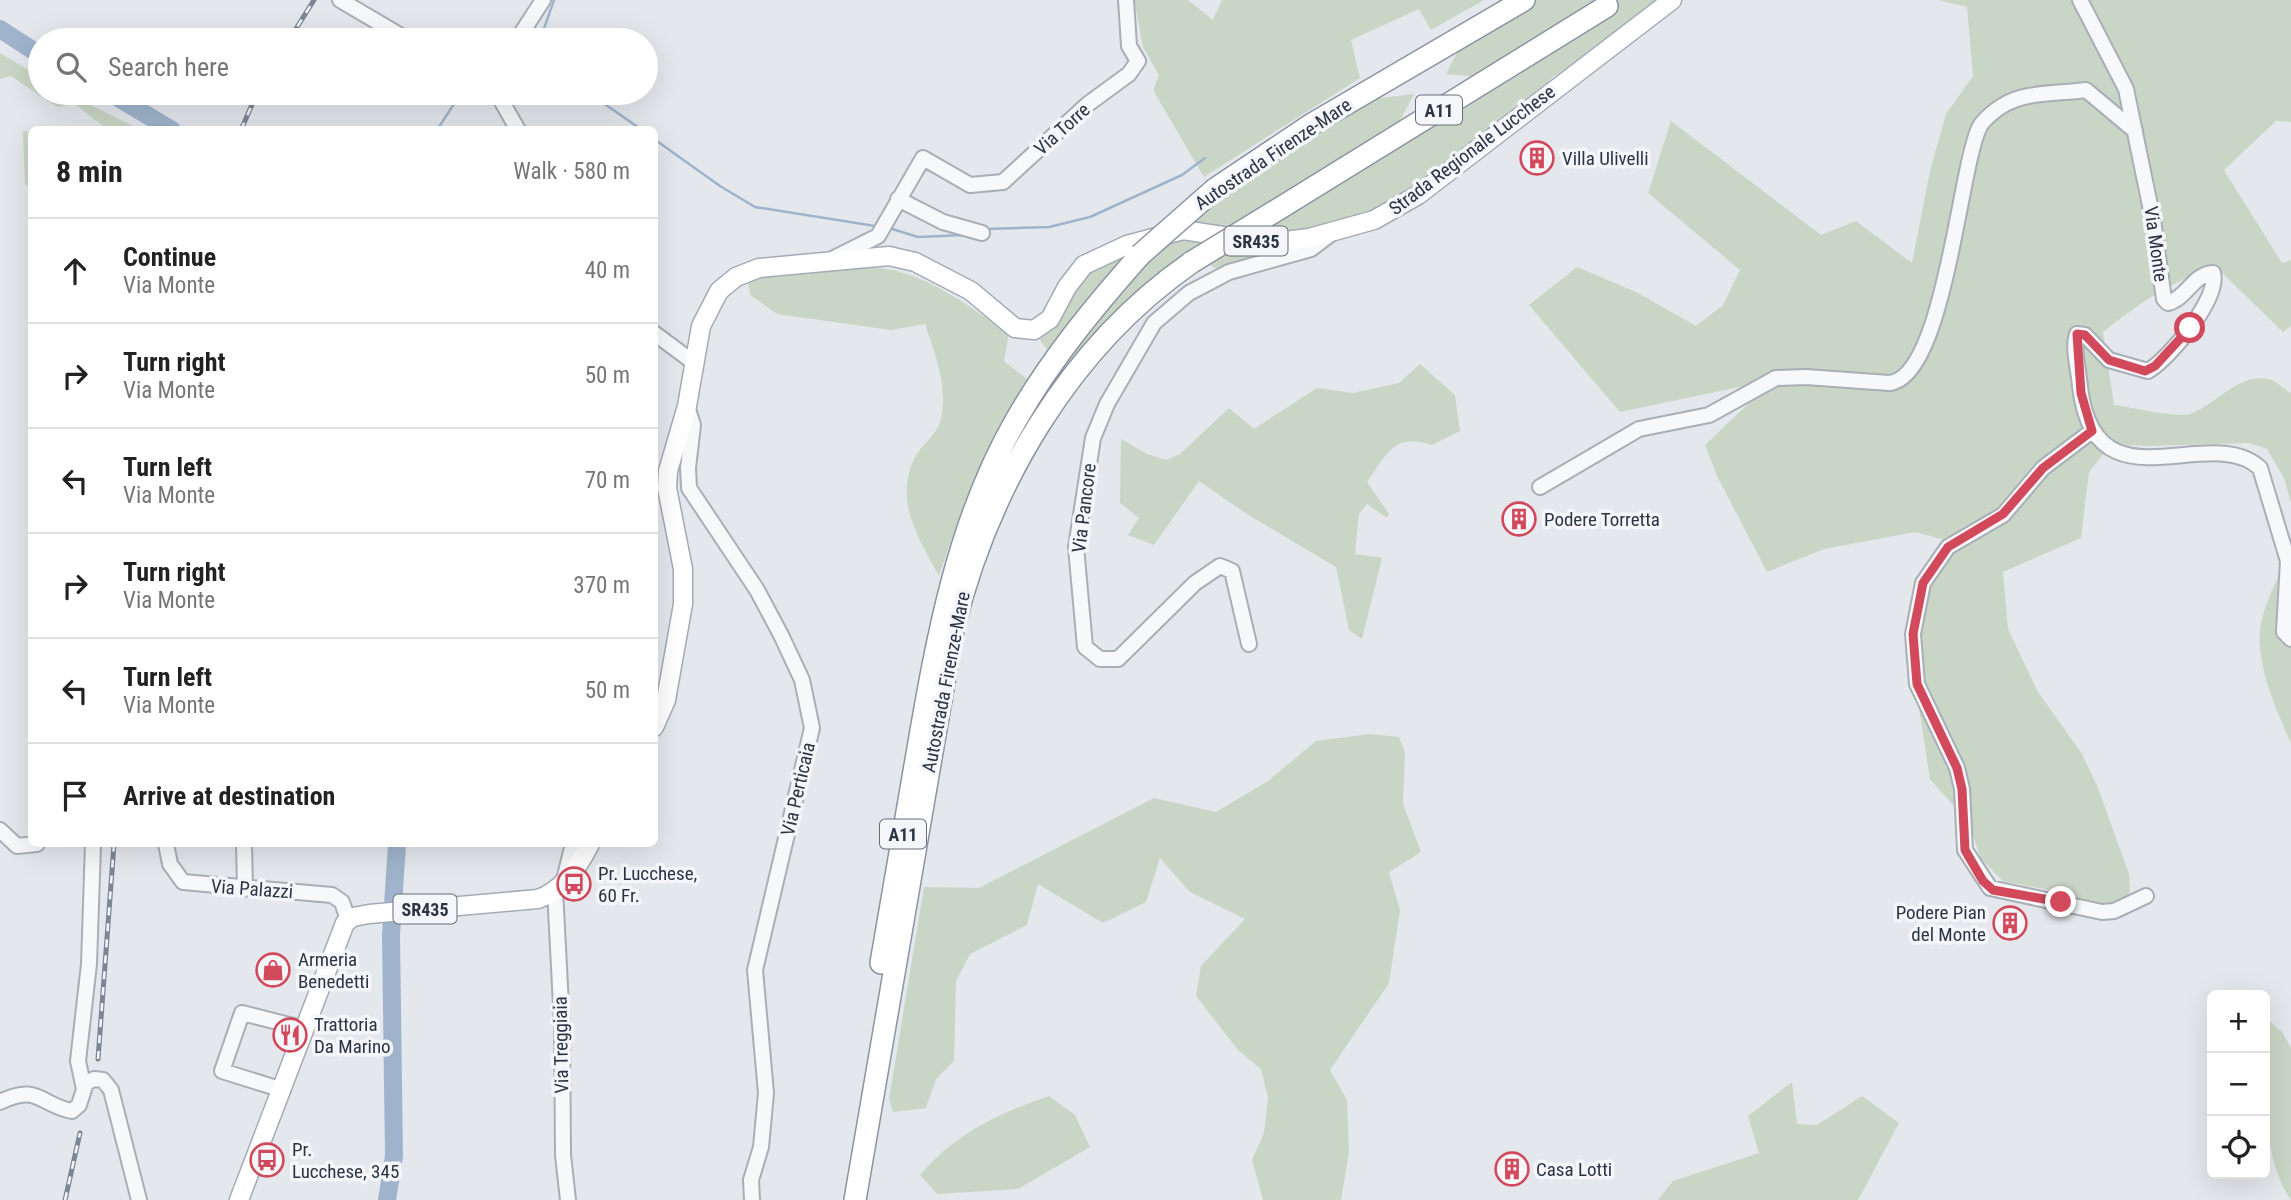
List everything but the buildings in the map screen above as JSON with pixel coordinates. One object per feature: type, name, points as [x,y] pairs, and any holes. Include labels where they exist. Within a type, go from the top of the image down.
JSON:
[{"type":"highway","name":"Autostrada Firenze-Mare","points":[[842,1200],[934,652],[959,552],[990,474],[1029,398],[1090,312],[1140,255],[1215,189],[1312,124],[1524,0]]},
{"type":"highway","name":"Autostrada Firenze-Mare","points":[[855,1200],[953,629],[967,578],[1005,486],[1073,375],[1130,310],[1192,262],[1607,6]]},
{"type":"main road","name":"Strada Regionale Lucchese","points":[[658,716],[669,687],[683,604],[681,556],[667,488],[668,471],[687,406],[693,362],[709,307],[719,291],[736,277],[759,268],[889,256],[915,262],[971,291],[1015,328],[1026,330],[1042,326],[1050,319],[1067,286],[1084,265],[1127,245],[1184,230],[1215,232],[1269,243],[1332,233],[1374,220],[1418,195],[1672,0]]},
{"type":"main road","points":[[559,886],[588,847]]},
{"type":"main road","name":"SR435","points":[[348,920],[369,914],[538,899],[559,886]]},
{"type":"main road","points":[[239,1200],[283,1090],[327,964],[348,920]]},
{"type":"street","points":[[340,0],[388,28]]},
{"type":"street","points":[[525,28],[543,0]]},
{"type":"street","name":"Via Torre","points":[[898,199],[923,158],[970,185],[1003,182],[1088,104],[1138,66],[1129,46],[1126,0]]},
{"type":"street","name":"Via Monte","points":[[2080,0],[2126,89],[2153,220],[2164,299],[2168,303],[2175,301],[2205,274],[2213,273],[2215,280],[2212,291],[2190,328],[2148,371],[2109,360],[2085,335],[2077,334],[2081,393],[2092,431]]},
{"type":"street","points":[[1540,488],[1639,429],[1709,415],[1776,378],[1806,377],[1889,383],[1902,380],[1913,368],[1942,292],[1979,126],[2002,106],[2023,96],[2085,90],[2135,131]]},
{"type":"street","points":[[504,105],[516,126]]},
{"type":"street","points":[[827,261],[878,236],[898,199],[943,222],[982,233]]},
{"type":"street","name":"Via Pancore","points":[[1249,643],[1232,571],[1220,566],[1181,595],[1118,659],[1100,659],[1085,647],[1076,547],[1093,438],[1107,404],[1154,323],[1189,293],[1229,272],[1311,249],[1332,233]]},
{"type":"street","points":[[658,336],[693,362]]},
{"type":"street","name":"Via Perticaia","points":[[687,406],[693,425],[688,468],[689,488],[751,580],[781,635],[802,680],[812,728],[755,970],[766,1093],[761,1147],[751,1180],[752,1200]]},
{"type":"street","points":[[2146,896],[2114,911],[2102,912],[1990,888],[1965,850],[1962,789],[1957,768],[1917,684],[1913,634],[1923,583],[1948,547],[2003,514],[2043,468],[2092,431],[2110,448],[2134,455],[2165,459],[2225,454],[2249,458],[2260,468],[2288,561],[2284,632],[2291,639]]},
{"type":"street","points":[[0,830],[17,846],[28,845]]},
{"type":"street","points":[[84,1089],[78,1065],[89,964],[93,847]]},
{"type":"street","name":"Via Palazzi","points":[[166,847],[168,860],[180,880],[245,889],[332,895],[342,902],[348,920]]},
{"type":"street","points":[[244,847],[245,889]]},
{"type":"street","name":"Via Treggiaia","points":[[568,1200],[563,1155],[559,886],[572,847]]},
{"type":"street","points":[[283,1090],[222,1071],[242,1013],[305,1029]]},
{"type":"street","points":[[0,1102],[13,1096],[34,1094],[72,1111],[79,1105],[86,1083],[94,1079],[108,1086],[139,1200]]},
{"type":"green space","points":[[1134,0],[1188,0],[1213,20],[1222,0],[1484,0],[1431,30],[1419,9],[1351,40],[1360,78],[1204,177],[1153,90],[1159,75],[1143,47]]},
{"type":"green space","points":[[1537,0],[1662,0],[1567,73],[1563,70],[1550,79],[1547,88],[1440,173],[1380,208],[1349,221],[1300,231],[1184,224],[1217,197],[1364,100],[1414,94],[1395,130],[1481,77],[1446,74],[1461,44]]},
{"type":"green space","points":[[1938,0],[2291,0],[2291,122],[2276,121],[2224,170],[2282,263],[2291,260],[2291,326],[2283,332],[2216,267],[2185,278],[2156,294],[2103,332],[2114,405],[2190,414],[2237,385],[2257,378],[2271,380],[2291,393],[2291,503],[2284,478],[2267,449],[2249,443],[2147,446],[2111,444],[2089,472],[2081,538],[2003,572],[2008,629],[2038,692],[2082,754],[2098,788],[2129,874],[2130,892],[2125,899],[2109,907],[2094,906],[2053,891],[2003,881],[1981,859],[1974,838],[1953,805],[1930,779],[1908,637],[1948,541],[1916,532],[1824,549],[1767,572],[1717,476],[1705,445],[1751,401],[1749,385],[1620,412],[1529,305],[1577,267],[1636,292],[1696,326],[1723,305],[1740,270],[1648,193],[1671,121],[1821,235],[1856,221],[1912,263],[1930,171],[1946,114],[1973,76],[1967,7]]},
{"type":"green space","points":[[0,53],[28,70],[28,87],[11,76],[0,79]]},
{"type":"green space","points":[[76,105],[90,105],[133,126],[103,126]]},
{"type":"green space","points":[[23,131],[28,132],[28,186],[25,184]]},
{"type":"green space","points":[[1181,237],[1287,251],[1217,269],[1191,255],[1059,383],[1050,377],[1125,257],[1090,295],[1048,351],[1039,339],[1052,327],[1077,281],[1112,259]]},
{"type":"green space","points":[[864,267],[904,273],[923,280],[958,299],[1009,333],[1004,361],[1027,379],[977,475],[939,576],[917,534],[908,505],[907,490],[914,459],[939,425],[943,406],[942,382],[925,324],[891,330],[777,314],[750,295],[748,278]]},
{"type":"green space","points":[[1420,364],[1455,395],[1460,431],[1432,445],[1409,441],[1400,444],[1386,455],[1367,482],[1389,514],[1387,518],[1367,504],[1359,514],[1355,554],[1382,558],[1362,639],[1349,630],[1336,567],[1247,514],[1199,481],[1154,545],[1128,535],[1139,518],[1120,503],[1121,439],[1147,454],[1166,460],[1180,454],[1229,408],[1254,429],[1317,388],[1353,393],[1399,383]]},
{"type":"green space","points":[[2291,532],[2291,743],[2267,682],[2260,649],[2260,634],[2265,608],[2287,555]]},
{"type":"green space","points":[[1370,734],[1399,737],[1405,753],[1403,804],[1421,852],[1389,872],[1400,910],[1389,983],[1330,1070],[1347,1100],[1349,1152],[1341,1200],[1263,1200],[1252,1160],[1264,1133],[1268,1098],[1261,1069],[1239,1051],[1196,996],[1201,966],[1245,919],[1190,892],[1160,858],[1146,902],[1103,923],[1038,884],[1027,925],[970,954],[956,981],[954,1061],[936,1079],[926,1108],[893,1112],[889,1099],[924,887],[979,888],[1154,798],[1216,812],[1268,781],[1316,741]]},
{"type":"green space","points":[[2270,1021],[2282,1032],[2291,1048],[2291,1200],[2273,1160],[2270,1142]]},
{"type":"green space","points":[[1792,1082],[1797,1124],[1817,1125],[1862,1096],[1899,1123],[1858,1200],[1658,1200],[1673,1181],[1759,1153],[1748,1116]]},
{"type":"green space","points":[[1049,1096],[1075,1115],[1090,1147],[1018,1189],[937,1194],[920,1175],[948,1147],[979,1126]]},
{"type":"waterway","points":[[544,28],[554,0]]},
{"type":"waterway","points":[[0,29],[28,47]]},
{"type":"waterway","points":[[130,105],[165,126]]},
{"type":"waterway","points":[[440,126],[453,105]]},
{"type":"waterway","points":[[606,105],[636,126]]},
{"type":"waterway","points":[[658,142],[755,207],[875,226]]},
{"type":"waterway","points":[[986,229],[1049,227],[1090,217],[1182,175],[1205,158]]},
{"type":"waterway","points":[[889,228],[918,237],[965,235]]},
{"type":"waterway","points":[[387,1200],[394,1156],[391,935],[397,847]]},
{"type":"railway","points":[[296,28],[314,0]]},
{"type":"railway","points":[[243,126],[252,105]]},
{"type":"railway","points":[[98,1059],[114,847]]},
{"type":"railway","points":[[65,1200],[80,1133]]},
{"type":"place","name":"Villa Ulivelli","points":[[1537,158]]},
{"type":"place","name":"Podere Torretta","points":[[1519,519]]},
{"type":"place","name":"Pr. Lucchese, 60 Fr.","points":[[574,884]]},
{"type":"place","name":"Podere Pian del Monte","points":[[2010,923]]},
{"type":"place","name":"Armeria Benedetti","points":[[273,970]]},
{"type":"place","name":"Trattoria Da Marino","points":[[290,1035]]},
{"type":"place","name":"Pr. Lucchese, 345","points":[[267,1160]]},
{"type":"place","name":"Casa Lotti","points":[[1512,1169]]},
{"type":"route","points":[[2061,902],[1993,890],[1983,881],[1965,850],[1962,789],[1957,768],[1938,733],[1917,684],[1913,634],[1923,583],[1948,547],[1996,520],[2043,468],[2092,431],[2085,415],[2081,393],[2075,340],[2077,334],[2085,335],[2096,350],[2109,360],[2145,371],[2151,370],[2190,328]]}]
